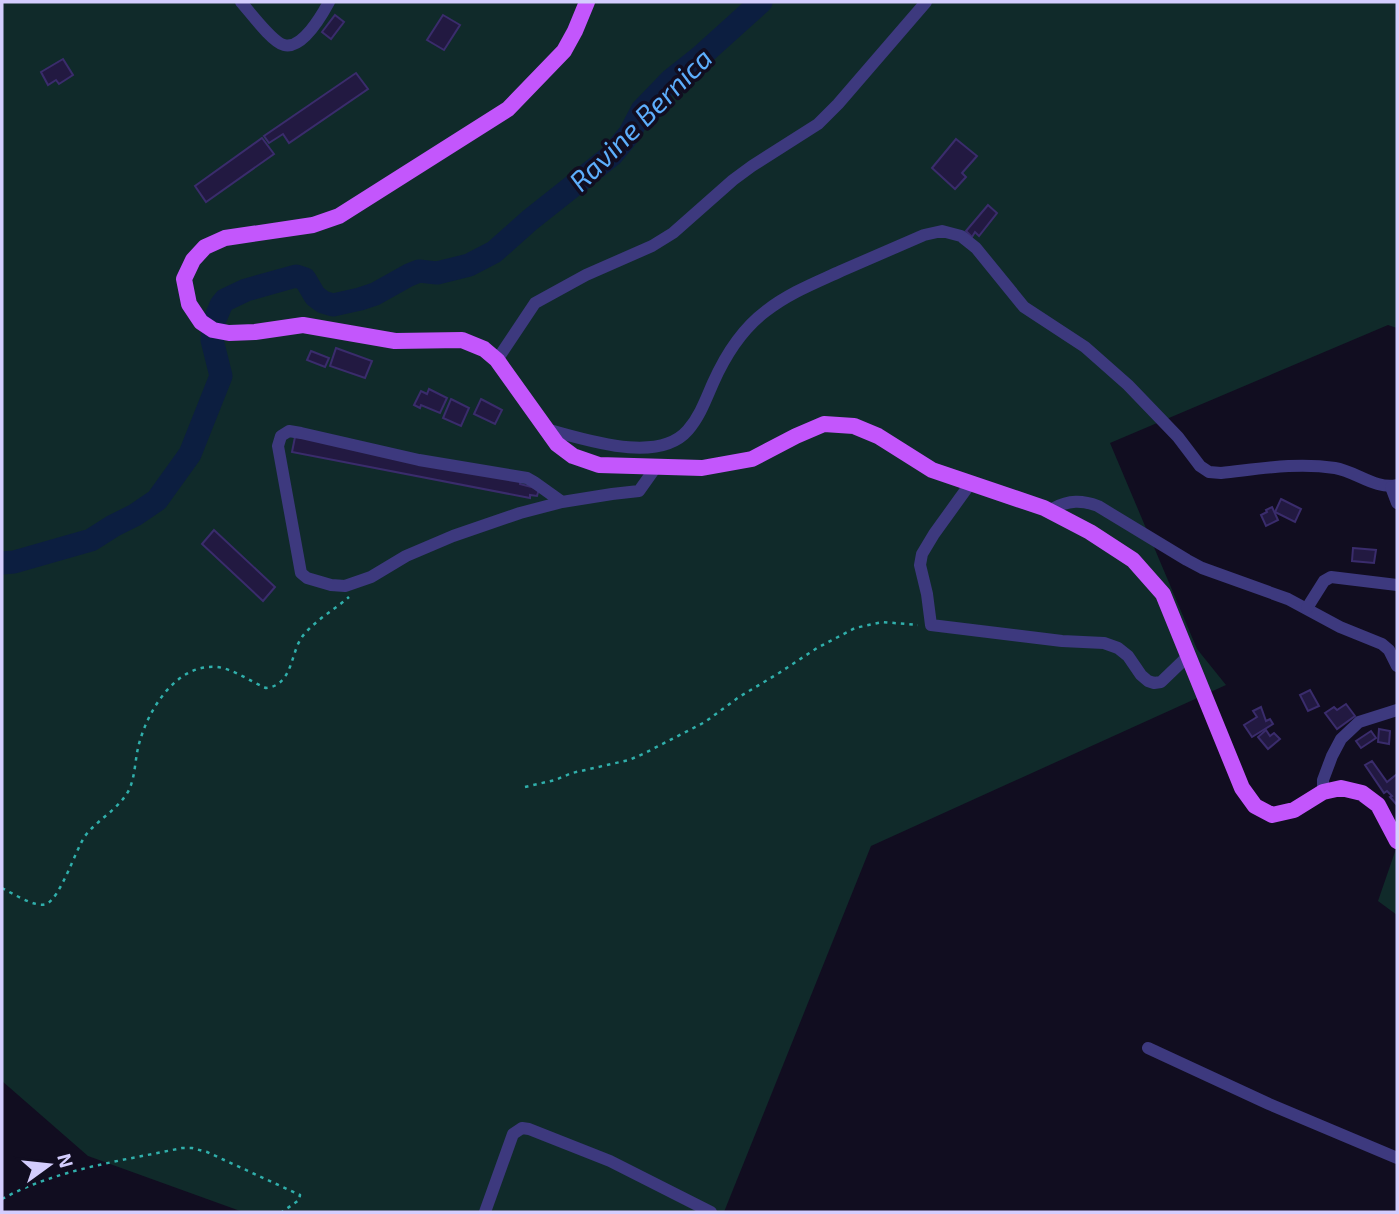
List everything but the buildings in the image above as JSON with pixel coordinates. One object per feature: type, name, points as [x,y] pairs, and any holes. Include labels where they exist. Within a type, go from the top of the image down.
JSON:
[{"type":"main road","points":[[587,2],[564,51],[508,109],[339,216],[313,225],[225,238],[205,247],[193,260],[184,279],[189,304],[201,322],[213,330],[229,333],[303,325],[395,341],[462,340],[484,349],[497,360],[557,444],[573,456],[599,465],[702,468],[752,459],[824,424],[855,426],[878,436],[932,470],[1052,512],[1090,532],[1133,561],[1163,594],[1242,788],[1255,806],[1272,815],[1294,810],[1323,792],[1341,788],[1362,793],[1378,805],[1397,841]]},
{"type":"street","points":[[242,2],[278,42],[291,45],[306,36],[329,2]]},
{"type":"street","points":[[497,360],[534,303],[586,275],[652,246],[673,233],[733,180],[818,124],[926,2]]},
{"type":"street","points":[[546,429],[611,445],[647,449],[670,443],[687,432],[700,413],[720,368],[740,336],[765,311],[795,291],[924,235],[942,231],[961,236],[976,248],[1024,307],[1085,347],[1128,385],[1178,437],[1200,466],[1209,472],[1301,464],[1338,468],[1382,485],[1394,486],[1397,503]]},
{"type":"street","points":[[562,502],[527,478],[419,460],[289,431],[281,436],[278,446],[301,573],[307,578],[345,586],[371,577],[406,556],[453,536],[520,513],[562,502],[639,491],[656,467]]},
{"type":"street","points":[[970,484],[922,554],[920,565],[931,625],[1062,641],[1104,643],[1118,648],[1128,656],[1141,675],[1154,683],[1161,682],[1188,656]]},
{"type":"street","points":[[1052,512],[1061,504],[1072,501],[1098,506],[1194,564],[1307,608],[1340,628],[1382,644],[1389,650],[1397,666]]},
{"type":"street","points":[[1307,608],[1324,581],[1331,578],[1397,585]]},
{"type":"street","points":[[1323,792],[1323,780],[1341,739],[1359,722],[1397,710]]},
{"type":"street","points":[[1148,1048],[1269,1104],[1397,1158]]},
{"type":"street","points":[[485,1212],[513,1134],[522,1128],[610,1161],[711,1212]]},
{"type":"path","points":[[2,888],[29,902],[43,906],[49,903],[84,837],[130,789],[145,725],[178,680],[191,671],[218,667],[266,688],[275,687],[292,667],[302,638],[312,626],[354,593],[359,582]]},
{"type":"path","points":[[525,787],[643,754],[705,722],[739,696],[855,628],[882,622],[931,625]]},
{"type":"path","points":[[2,1199],[21,1188],[55,1175],[181,1148],[192,1148],[300,1195],[299,1200],[282,1212]]},
{"type":"green space","points":[[2,2],[1397,2],[1397,328],[1388,325],[1110,443],[1197,649],[1226,685],[871,846],[724,1212],[243,1212],[88,1156],[2,1081]]},
{"type":"green space","points":[[1397,846],[1397,915],[1378,901]]},
{"type":"waterway","name":"Ravine Bernica","points":[[2,563],[91,540],[157,500],[190,454],[221,376],[212,340],[213,324],[225,300],[246,290],[296,276],[305,279],[315,296],[333,305],[375,294],[419,271],[437,273],[469,265],[494,252],[612,155],[630,133],[642,110],[671,80],[761,2]]}]
